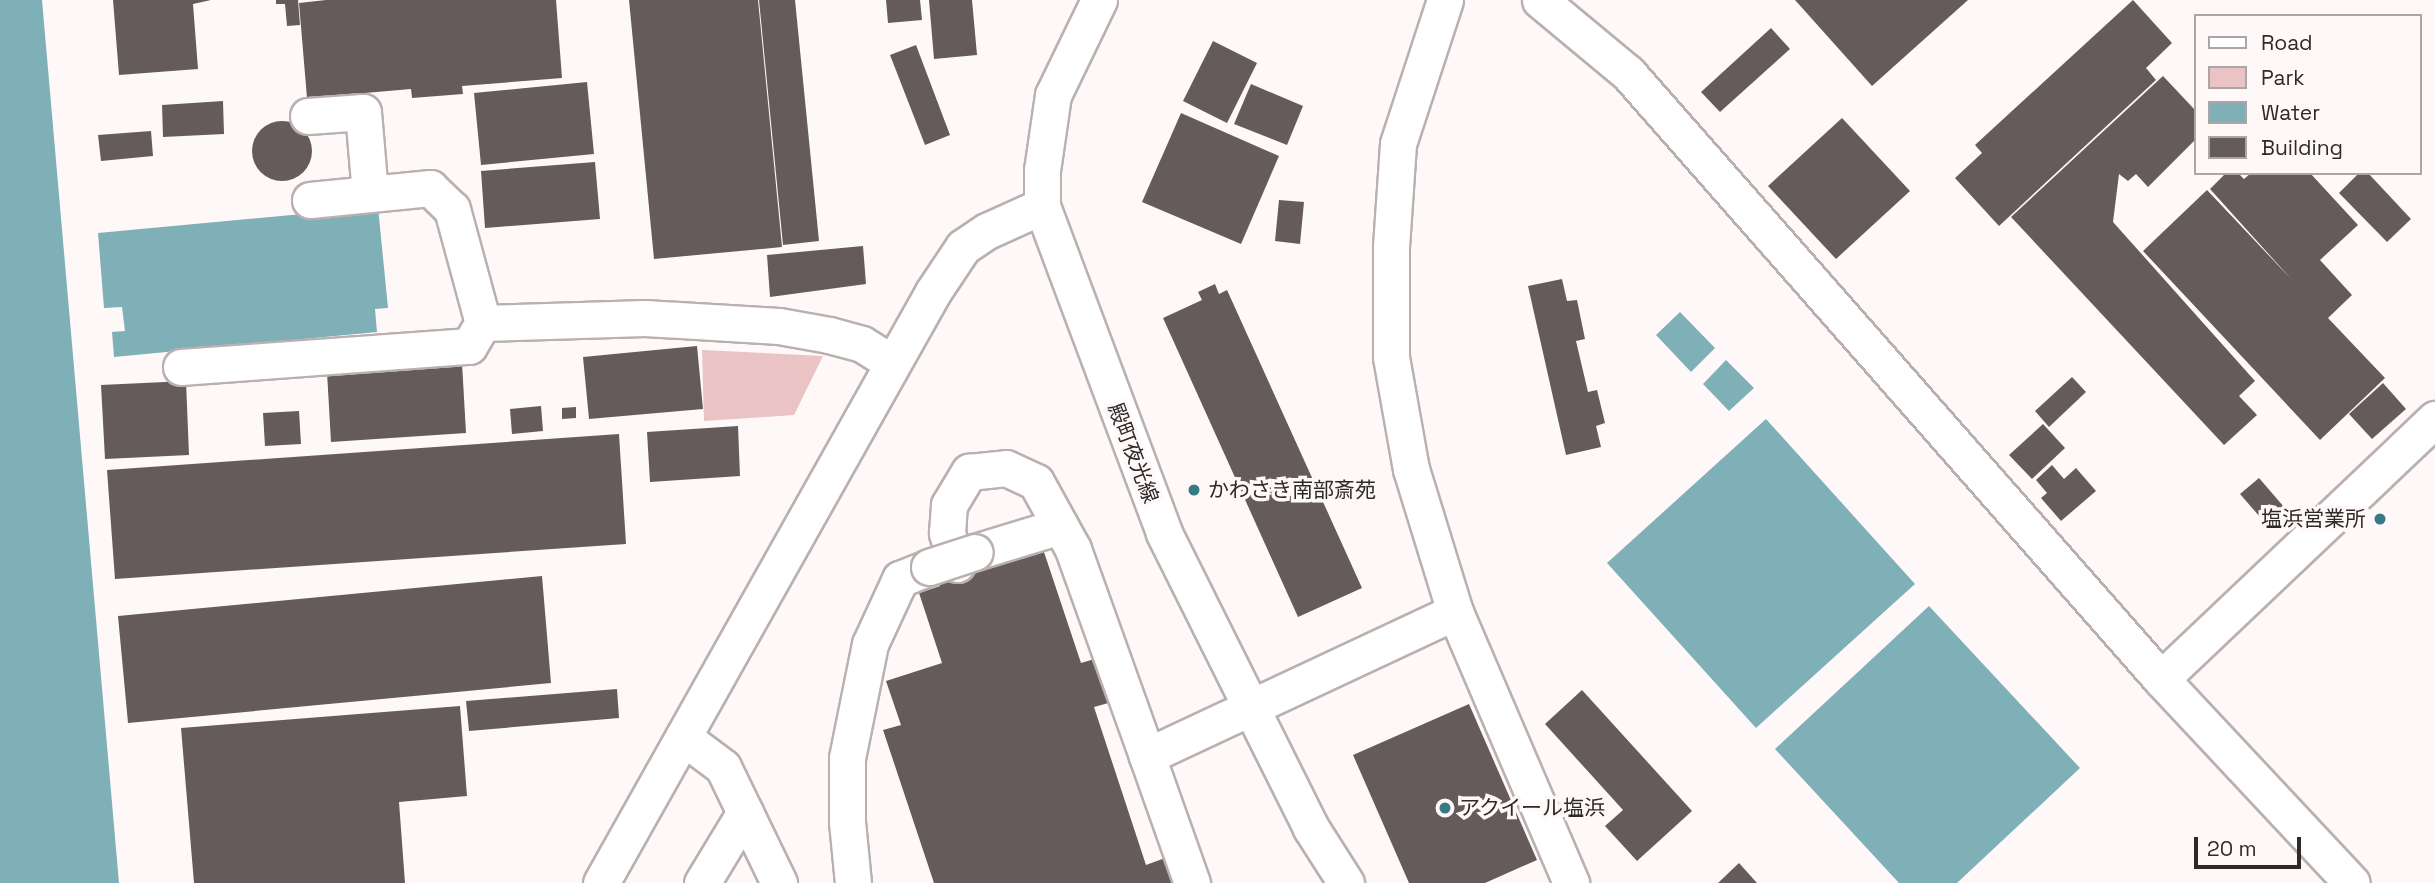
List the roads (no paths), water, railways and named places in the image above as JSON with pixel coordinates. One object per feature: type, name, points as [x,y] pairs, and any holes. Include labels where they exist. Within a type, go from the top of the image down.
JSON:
[{"type":"street","name":"殿町夜光線","points":[[1100,0],[1053,95],[1042,170],[1042,206],[1164,533],[1311,828],[1346,883]]},
{"type":"street","points":[[1445,0],[1398,144],[1391,247],[1391,357],[1411,470],[1455,612],[1571,883]]},
{"type":"street","points":[[1540,0],[1628,73],[2161,679],[2352,883]]},
{"type":"street","points":[[308,116],[363,111],[370,194]]},
{"type":"street","points":[[181,367],[469,346],[483,323],[452,209],[430,188],[310,200]]},
{"type":"street","points":[[601,883],[893,363],[963,247],[986,231],[1042,206]]},
{"type":"street","points":[[483,323],[645,318],[779,326],[862,344],[893,363]]},
{"type":"street","points":[[2161,679],[2435,419]]},
{"type":"street","points":[[954,561],[947,533],[949,505],[969,472],[1006,468],[1036,482],[1073,549],[1192,883]]},
{"type":"street","points":[[853,883],[847,822],[847,758],[870,644],[900,579],[1060,526]]},
{"type":"street","points":[[1147,756],[1250,705],[1455,612]]},
{"type":"street","points":[[683,737],[723,767],[779,883]]},
{"type":"street","points":[[702,883],[745,812]]},
{"type":"water","points":[[0,0],[42,0],[119,883],[0,883]]},
{"type":"water","points":[[378,207],[388,308],[375,309],[377,332],[114,357],[112,332],[125,331],[122,307],[104,308],[98,233]]},
{"type":"water","points":[[1680,312],[1715,348],[1691,372],[1656,335]]},
{"type":"water","points":[[1726,360],[1754,388],[1729,411],[1703,384]]},
{"type":"water","points":[[1766,419],[1915,584],[1756,728],[1607,563]]},
{"type":"water","points":[[1929,606],[2080,768],[1957,883],[1899,883],[1775,749]]},
{"type":"place","name":"かわさき南部斎苑","points":[[1194,490]]},
{"type":"place","name":"塩浜営業所","points":[[2380,519]]},
{"type":"place","name":"アクイール塩浜","points":[[1445,808]]}]
